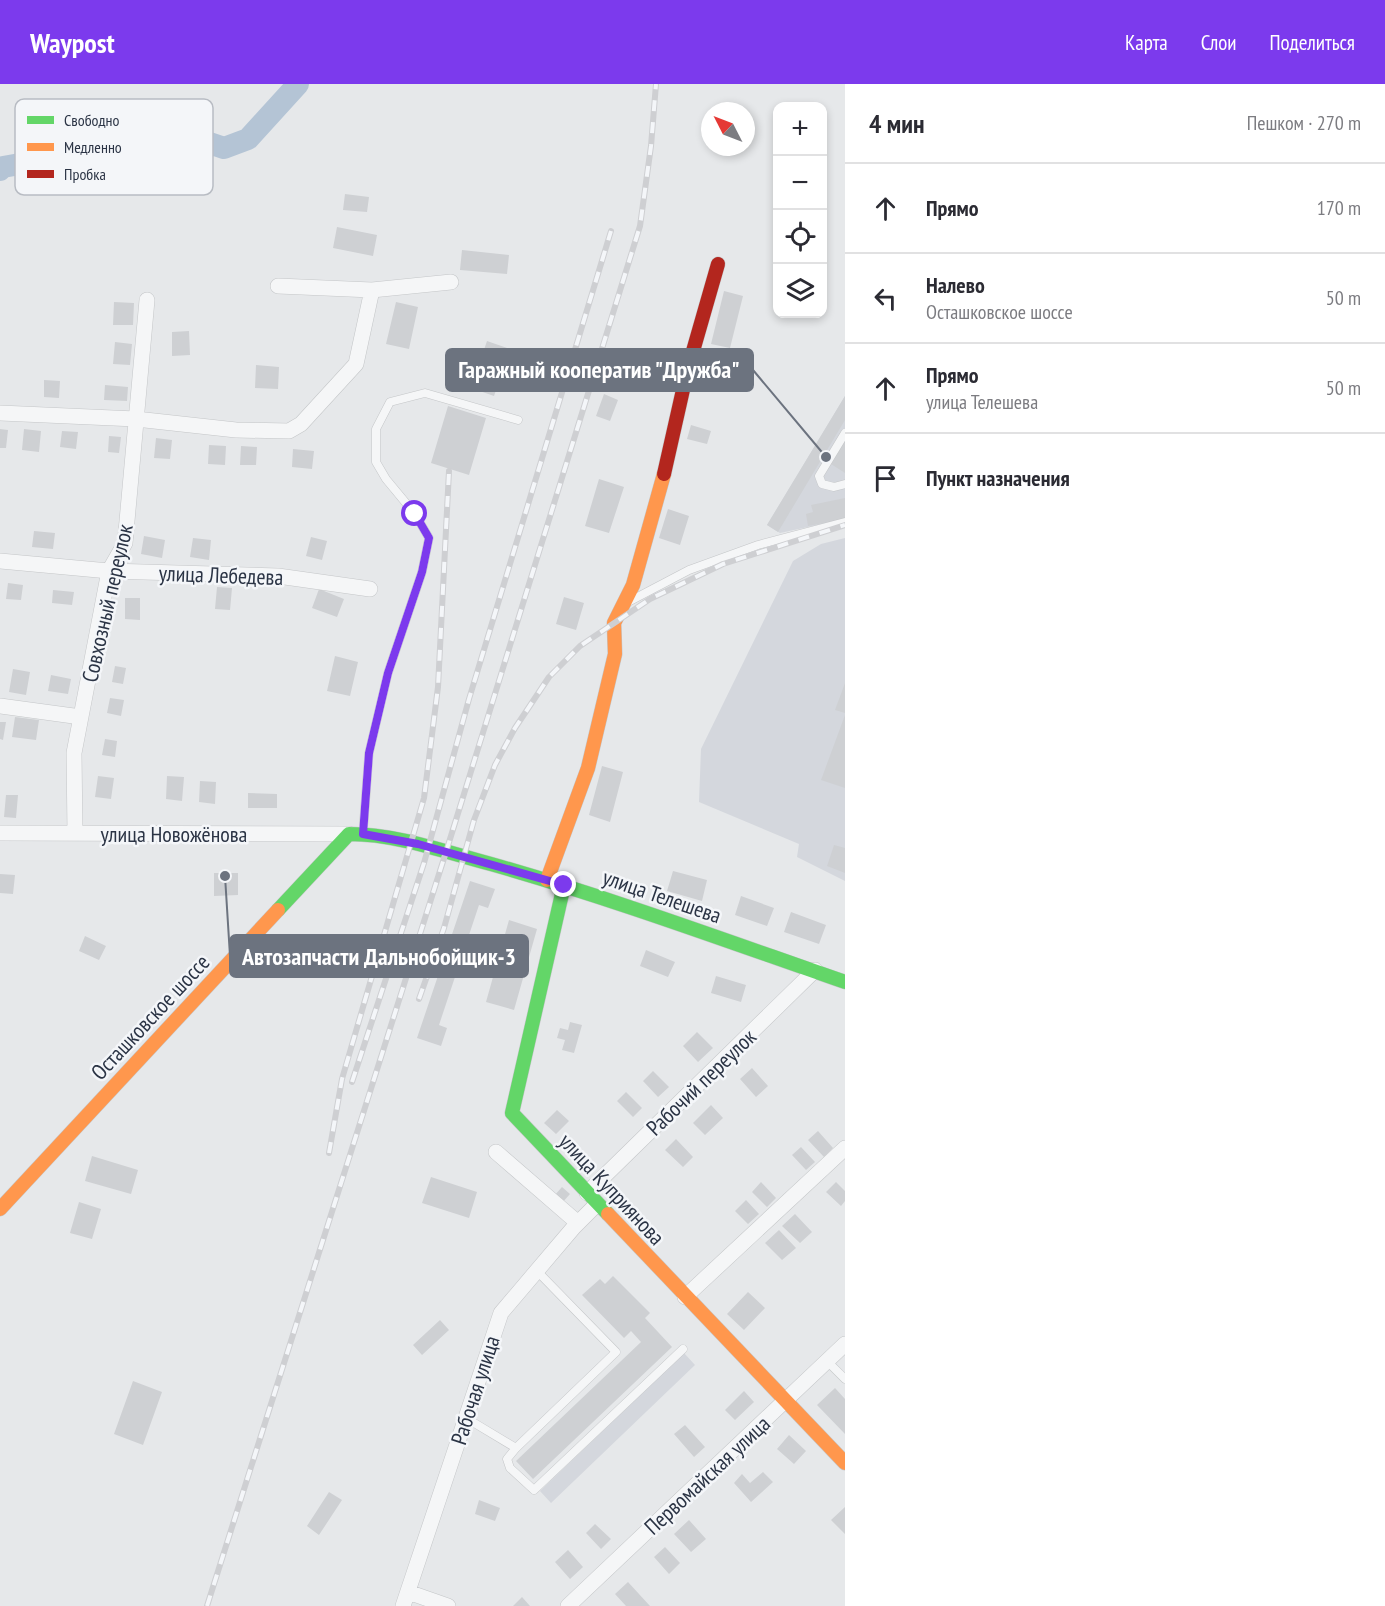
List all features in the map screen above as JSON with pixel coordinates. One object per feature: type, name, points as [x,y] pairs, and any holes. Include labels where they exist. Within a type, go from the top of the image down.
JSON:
[{"type":"street","points":[[547,880],[588,768],[615,654],[614,622],[633,585],[660,490],[687,372],[718,264]]},
{"type":"street","points":[[279,286],[372,290],[450,282]]},
{"type":"street","points":[[0,413],[136,419],[236,430],[290,431],[301,424],[356,364],[372,290]]},
{"type":"street","name":"Совхозный переулок","points":[[75,833],[74,753],[109,571],[124,543],[147,300]]},
{"type":"street","name":"улица Лебедева","points":[[0,561],[109,571],[278,576],[370,589]]},
{"type":"street","points":[[0,706],[81,717]]},
{"type":"street","name":"улица Новожёнова","points":[[0,833],[356,834]]},
{"type":"street","name":"улица Телешева","points":[[356,834],[418,844],[464,855],[564,885],[845,982]]},
{"type":"street","name":"Осташковское шоссе","points":[[0,1209],[356,834]]},
{"type":"street","name":"улица Куприянова","points":[[564,885],[512,1113],[845,1463]]},
{"type":"street","name":"Рабочий переулок","points":[[592,1199],[814,970]]},
{"type":"street","points":[[685,1297],[845,1148]]},
{"type":"street","points":[[496,1152],[578,1223]]},
{"type":"street","name":"Рабочая улица","points":[[406,1599],[501,1313],[578,1223],[592,1199]]},
{"type":"street","name":"Первомайская улица","points":[[568,1606],[845,1344]]},
{"type":"street","points":[[406,1599],[448,1606]]},
{"type":"lane","points":[[356,834],[369,753],[388,673],[422,572],[429,538],[415,514],[386,479],[376,462],[376,429],[390,402],[425,393],[518,420]]},
{"type":"lane","points":[[845,433],[819,476],[822,484],[834,487],[845,484]]},
{"type":"lane","points":[[623,604],[689,570],[758,545],[845,522]]},
{"type":"lane","points":[[537,1271],[616,1352],[507,1459],[510,1468],[534,1491],[683,1349]]},
{"type":"lane","points":[[827,1361],[845,1379]]},
{"type":"lane","points":[[466,1418],[516,1448]]},
{"type":"shaded area","points":[[845,396],[845,519],[780,533],[767,525]]},
{"type":"shaded area","points":[[845,538],[845,881],[797,857],[799,844],[699,802],[701,749],[793,561],[821,544]]},
{"type":"shaded area","points":[[684,1353],[695,1365],[551,1503],[540,1491]]},
{"type":"building","points":[[345,194],[369,197],[367,212],[343,210]]},
{"type":"building","points":[[337,227],[377,235],[373,256],[333,248]]},
{"type":"building","points":[[462,250],[509,255],[507,274],[460,270]]},
{"type":"building","points":[[724,291],[743,296],[730,348],[711,344]]},
{"type":"building","points":[[114,302],[134,303],[133,325],[113,325]]},
{"type":"building","points":[[396,302],[418,307],[409,349],[386,344]]},
{"type":"building","points":[[189,331],[190,355],[172,356],[172,332]]},
{"type":"building","points":[[487,341],[510,349],[494,396],[471,388]]},
{"type":"building","points":[[115,342],[132,344],[130,365],[113,364]]},
{"type":"building","points":[[256,365],[279,367],[278,389],[255,388]]},
{"type":"building","points":[[44,380],[60,381],[59,398],[44,397]]},
{"type":"building","points":[[105,385],[128,387],[127,401],[104,400]]},
{"type":"building","points":[[604,394],[618,400],[610,421],[596,416]]},
{"type":"building","points":[[845,396],[845,420],[778,532],[767,525]]},
{"type":"building","points":[[448,406],[486,418],[469,475],[431,463]]},
{"type":"building","points":[[691,425],[711,431],[707,444],[687,439]]},
{"type":"building","points":[[0,429],[8,430],[6,448],[0,448]]},
{"type":"building","points":[[24,429],[41,431],[39,452],[22,450]]},
{"type":"building","points":[[62,431],[78,432],[76,449],[60,447]]},
{"type":"building","points":[[109,436],[121,437],[119,453],[108,452]]},
{"type":"building","points":[[156,438],[172,440],[170,459],[154,458]]},
{"type":"building","points":[[845,441],[845,473],[831,464]]},
{"type":"building","points":[[209,445],[226,446],[225,465],[208,464]]},
{"type":"building","points":[[241,446],[257,447],[256,465],[240,465]]},
{"type":"building","points":[[293,449],[314,451],[312,469],[292,467]]},
{"type":"building","points":[[599,479],[624,487],[609,533],[585,526]]},
{"type":"building","points":[[845,498],[845,519],[808,526],[806,514],[813,512],[811,505]]},
{"type":"building","points":[[668,509],[689,516],[680,545],[659,538]]},
{"type":"building","points":[[34,531],[55,533],[53,549],[32,547]]},
{"type":"building","points":[[144,536],[165,540],[162,558],[141,554]]},
{"type":"building","points":[[311,537],[327,541],[322,560],[306,556]]},
{"type":"building","points":[[193,538],[211,540],[209,560],[190,557]]},
{"type":"building","points":[[8,583],[23,585],[21,600],[6,599]]},
{"type":"building","points":[[217,587],[232,588],[230,610],[215,609]]},
{"type":"building","points":[[319,589],[344,599],[337,617],[312,608]]},
{"type":"building","points":[[53,590],[74,592],[72,605],[52,603]]},
{"type":"building","points":[[564,597],[584,603],[576,630],[556,624]]},
{"type":"building","points":[[125,598],[140,598],[140,620],[125,619]]},
{"type":"building","points":[[335,656],[358,662],[350,696],[327,691]]},
{"type":"building","points":[[115,666],[126,668],[123,684],[112,682]]},
{"type":"building","points":[[13,669],[30,672],[26,695],[9,692]]},
{"type":"building","points":[[51,675],[71,679],[68,694],[48,691]]},
{"type":"building","points":[[845,683],[845,713],[835,710]]},
{"type":"building","points":[[110,698],[124,700],[121,716],[107,713]]},
{"type":"building","points":[[845,715],[845,788],[821,780]]},
{"type":"building","points":[[15,717],[39,720],[36,740],[12,737]]},
{"type":"building","points":[[0,722],[6,722],[3,740],[0,739]]},
{"type":"building","points":[[105,739],[117,741],[115,757],[102,755]]},
{"type":"building","points":[[602,766],[623,772],[610,822],[589,815]]},
{"type":"building","points":[[98,776],[114,778],[111,799],[95,797]]},
{"type":"building","points":[[167,776],[184,777],[182,801],[166,799]]},
{"type":"building","points":[[200,781],[216,782],[215,804],[199,802]]},
{"type":"building","points":[[248,793],[277,794],[277,808],[248,808]]},
{"type":"building","points":[[6,795],[18,795],[16,818],[4,817]]},
{"type":"building","points":[[834,845],[845,848],[845,873],[827,866]]},
{"type":"building","points":[[673,871],[707,880],[702,901],[667,891]]},
{"type":"building","points":[[214,873],[238,873],[238,895],[214,896]]},
{"type":"building","points":[[0,874],[15,875],[13,894],[0,893]]},
{"type":"building","points":[[470,881],[495,889],[488,908],[479,905],[439,1025],[447,1028],[441,1046],[417,1038]]},
{"type":"building","points":[[741,896],[774,908],[767,926],[735,915]]},
{"type":"building","points":[[791,912],[826,925],[819,944],[784,932]]},
{"type":"building","points":[[509,920],[537,929],[514,1010],[486,1002]]},
{"type":"building","points":[[85,936],[106,946],[99,960],[79,951]]},
{"type":"building","points":[[646,950],[675,962],[668,977],[640,966]]},
{"type":"building","points":[[716,976],[746,985],[741,1002],[711,993]]},
{"type":"building","points":[[570,1022],[582,1025],[574,1053],[562,1050],[565,1040],[557,1038],[560,1028],[568,1030]]},
{"type":"building","points":[[697,1032],[713,1048],[698,1062],[683,1046]]},
{"type":"building","points":[[752,1068],[768,1086],[756,1097],[740,1079]]},
{"type":"building","points":[[653,1071],[669,1087],[658,1097],[643,1081]]},
{"type":"building","points":[[626,1092],[642,1108],[633,1117],[617,1101]]},
{"type":"building","points":[[711,1105],[723,1118],[705,1135],[693,1123]]},
{"type":"building","points":[[557,1110],[569,1121],[556,1134],[544,1123]]},
{"type":"building","points":[[818,1131],[833,1148],[824,1157],[808,1140]]},
{"type":"building","points":[[676,1139],[693,1157],[683,1167],[665,1150]]},
{"type":"building","points":[[801,1147],[815,1162],[806,1170],[792,1155]]},
{"type":"building","points":[[92,1156],[138,1170],[131,1194],[85,1181]]},
{"type":"building","points":[[431,1177],[477,1192],[469,1218],[422,1203]]},
{"type":"building","points":[[761,1182],[776,1198],[767,1207],[752,1192]]},
{"type":"building","points":[[836,1182],[845,1191],[845,1201],[841,1206],[826,1192]]},
{"type":"building","points":[[562,1187],[570,1194],[562,1203],[554,1196]]},
{"type":"building","points":[[746,1200],[759,1214],[748,1224],[735,1211]]},
{"type":"building","points":[[79,1202],[101,1209],[92,1239],[70,1233]]},
{"type":"building","points":[[795,1214],[812,1232],[800,1243],[782,1226]]},
{"type":"building","points":[[779,1230],[796,1248],[782,1260],[765,1243]]},
{"type":"building","points":[[613,1276],[650,1313],[645,1318],[672,1347],[533,1479],[516,1461],[641,1342],[631,1331],[624,1338],[582,1295],[600,1279],[605,1284]]},
{"type":"building","points":[[748,1292],[765,1308],[744,1330],[727,1314]]},
{"type":"building","points":[[440,1320],[449,1330],[422,1355],[413,1345]]},
{"type":"building","points":[[133,1381],[162,1392],[143,1445],[114,1434]]},
{"type":"building","points":[[835,1388],[845,1399],[845,1434],[817,1405]]},
{"type":"building","points":[[744,1391],[754,1402],[735,1420],[725,1410]]},
{"type":"building","points":[[685,1425],[705,1447],[694,1457],[674,1434]]},
{"type":"building","points":[[789,1435],[806,1451],[794,1464],[777,1449]]},
{"type":"building","points":[[763,1472],[773,1482],[751,1502],[734,1483],[742,1474],[750,1483]]},
{"type":"building","points":[[329,1492],[342,1500],[319,1535],[307,1526]]},
{"type":"building","points":[[479,1500],[500,1508],[495,1521],[475,1514]]},
{"type":"building","points":[[845,1507],[845,1534],[831,1520]]},
{"type":"building","points":[[689,1520],[706,1539],[691,1552],[674,1534]]},
{"type":"building","points":[[595,1524],[611,1539],[601,1549],[586,1533]]},
{"type":"building","points":[[665,1547],[680,1563],[669,1574],[654,1557]]},
{"type":"building","points":[[568,1550],[583,1567],[570,1579],[555,1562]]},
{"type":"building","points":[[628,1582],[650,1606],[626,1606],[615,1594]]},
{"type":"building","points":[[522,1597],[530,1606],[513,1606]]},
{"type":"waterway","points":[[213,144],[224,148],[248,139],[298,84]]},
{"type":"waterway","points":[[0,170],[3,167],[15,165]]},
{"type":"railway","points":[[207,1606],[446,852],[640,226],[651,146],[656,84]]},
{"type":"railway","points":[[352,1082],[424,863],[469,699],[611,231]]},
{"type":"railway","points":[[329,1153],[342,1079],[424,798],[438,687],[449,471]]},
{"type":"railway","points":[[419,999],[444,928],[474,820],[495,765],[515,728],[549,677],[580,646],[650,599],[723,564],[845,525]]},
{"type":"traffic: fast","points":[[278,910],[349,834],[385,837],[439,849],[536,877],[669,920],[845,982]]},
{"type":"traffic: fast","points":[[564,885],[512,1113],[608,1214]]},
{"type":"traffic: slow","points":[[547,880],[588,768],[615,654],[614,623],[633,585],[664,474]]},
{"type":"traffic: slow","points":[[0,1209],[278,910]]},
{"type":"traffic: slow","points":[[608,1214],[845,1463]]},
{"type":"traffic: jam","points":[[664,474],[687,372],[718,264]]},
{"type":"place","name":"Гаражный кооператив \"Дружба\"","points":[[826,457]]},
{"type":"place","name":"Автозапчасти Дальнобойщик-3","points":[[225,876]]},
{"type":"route","points":[[415,514],[429,538],[422,572],[388,673],[369,753],[363,834],[464,855],[564,885]]}]
